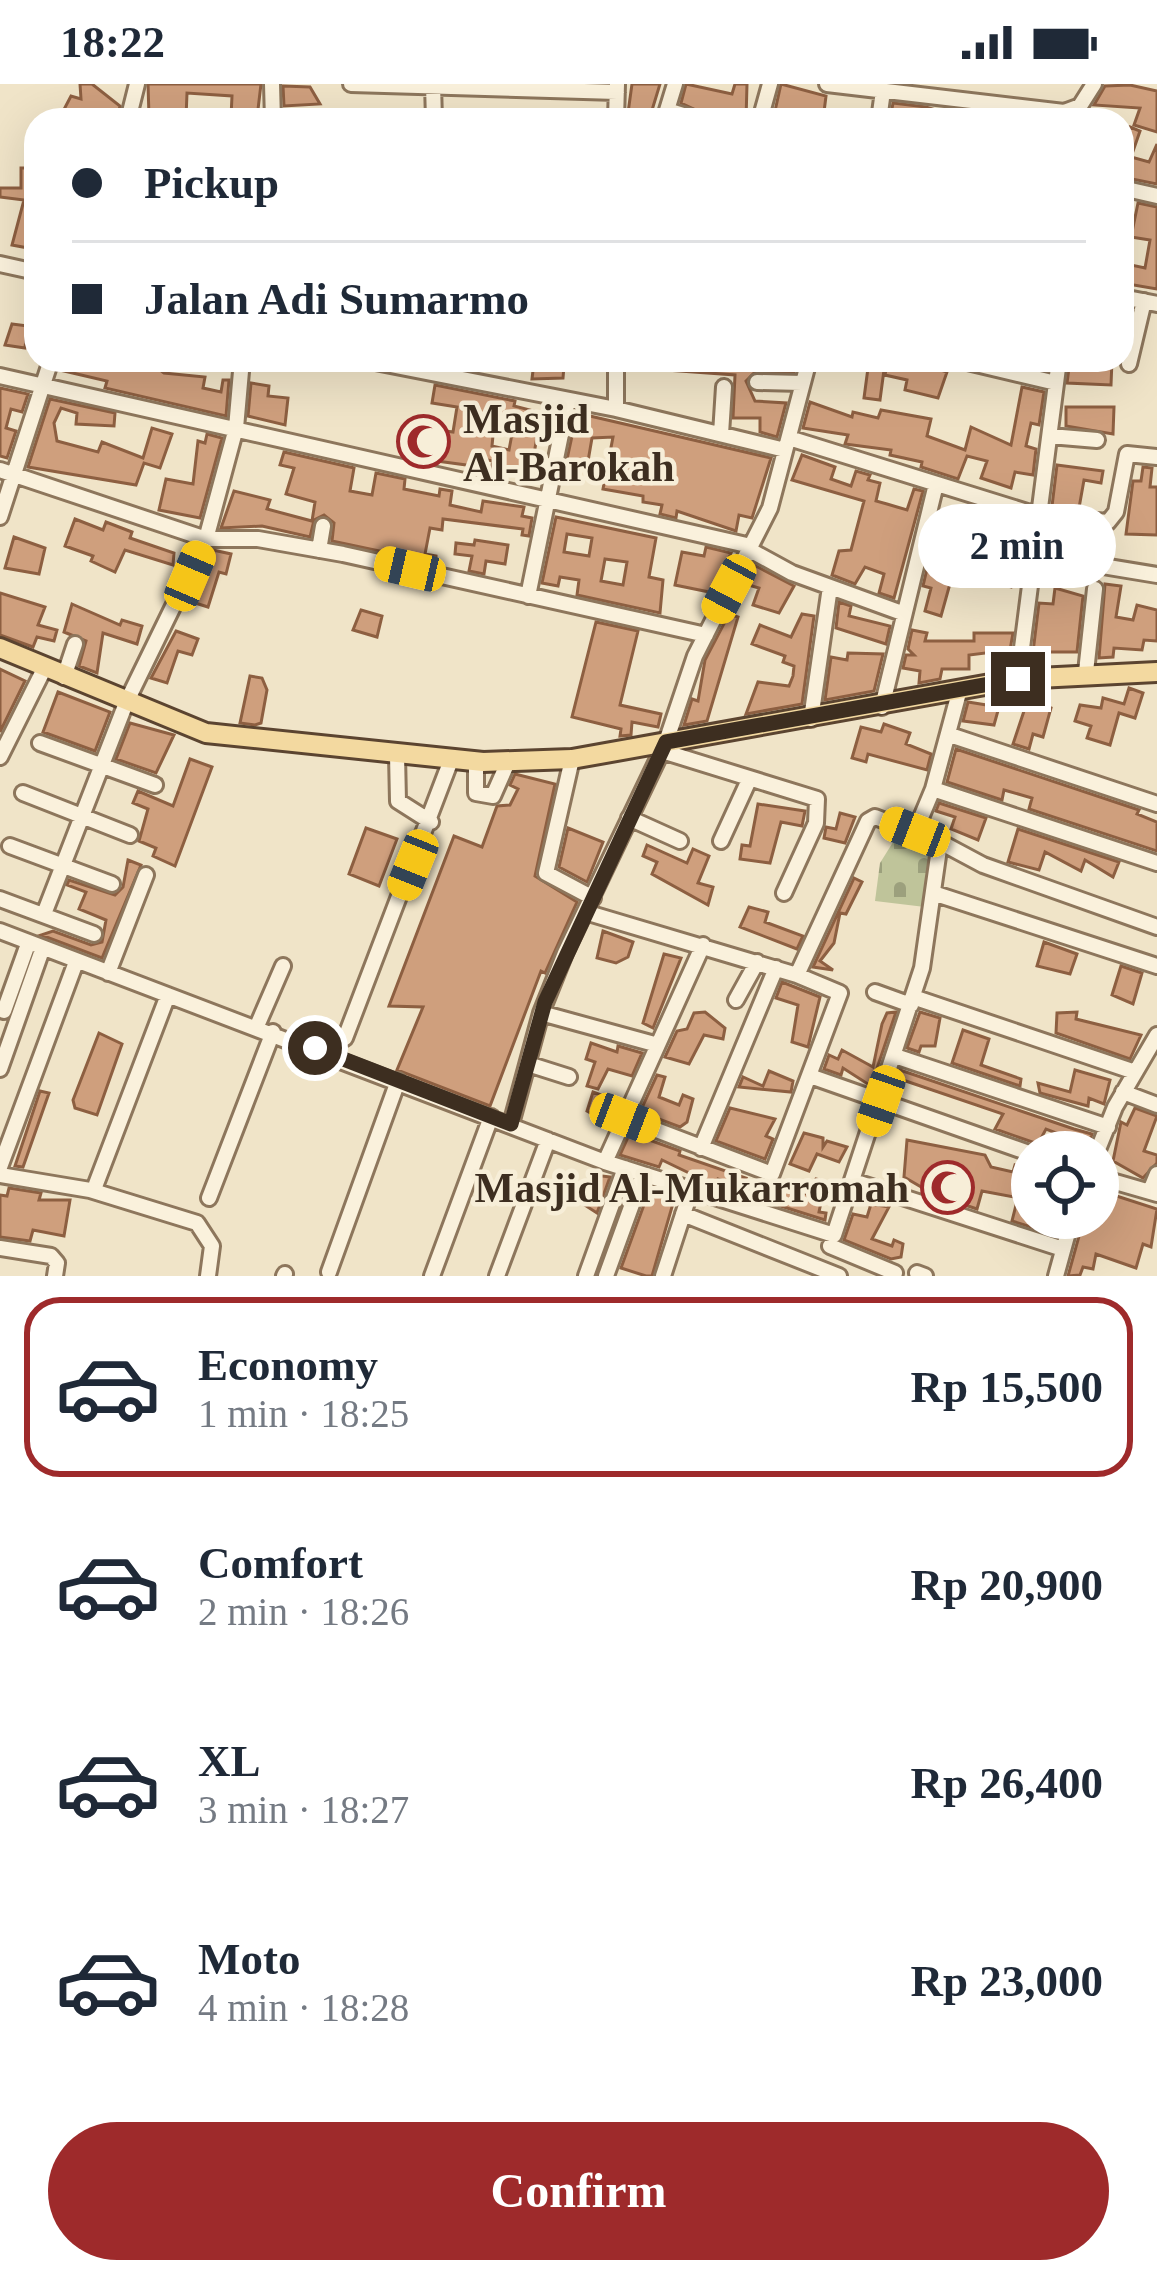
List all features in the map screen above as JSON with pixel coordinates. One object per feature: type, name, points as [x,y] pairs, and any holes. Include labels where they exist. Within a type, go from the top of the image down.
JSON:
[{"type":"main road","points":[[0,648],[126,703],[224,737],[508,762],[664,746],[1018,679],[1157,672]]},
{"type":"street","points":[[351,84],[617,88]]},
{"type":"street","points":[[827,84],[1016,108]]},
{"type":"street","points":[[999,105],[1001,84]]},
{"type":"street","points":[[1076,108],[1094,84]]},
{"type":"street","points":[[881,108],[883,91]]},
{"type":"street","points":[[1134,350],[1151,303]]},
{"type":"street","points":[[0,517],[7,473],[47,372]]},
{"type":"street","points":[[44,914],[126,703],[206,539],[236,428],[241,372]]},
{"type":"street","points":[[452,372],[721,434],[787,444],[1040,516],[1112,521],[1127,454],[1157,458]]},
{"type":"street","points":[[616,372],[616,409]]},
{"type":"street","points":[[511,1124],[541,1013],[664,746],[706,635],[770,508],[805,372]]},
{"type":"street","points":[[1012,372],[1056,382]]},
{"type":"street","points":[[1018,679],[1057,372]]},
{"type":"street","points":[[0,376],[751,548],[830,587],[902,613]]},
{"type":"street","points":[[757,382],[802,383]]},
{"type":"street","points":[[721,434],[724,387]]},
{"type":"street","points":[[528,596],[568,400]]},
{"type":"street","points":[[1050,436],[1096,440]]},
{"type":"street","points":[[7,473],[206,539],[257,539],[319,550],[706,635]]},
{"type":"street","points":[[882,707],[936,484]]},
{"type":"street","points":[[319,550],[323,526]]},
{"type":"street","points":[[1036,555],[1157,575]]},
{"type":"street","points":[[811,719],[830,587]]},
{"type":"street","points":[[1086,672],[1095,589]]},
{"type":"street","points":[[64,677],[75,644]]},
{"type":"street","points":[[0,757],[44,669]]},
{"type":"street","points":[[915,832],[950,735],[960,689]]},
{"type":"street","points":[[0,710],[18,719]]},
{"type":"street","points":[[950,735],[1157,804]]},
{"type":"street","points":[[40,743],[154,785]]},
{"type":"street","points":[[664,746],[818,802],[816,824],[784,893]]},
{"type":"street","points":[[397,755],[398,801],[431,822]]},
{"type":"street","points":[[572,759],[546,873],[589,905],[840,993],[772,1174],[625,1118]]},
{"type":"street","points":[[344,1038],[431,822],[451,760]]},
{"type":"street","points":[[476,761],[476,793],[483,797],[493,796],[508,762]]},
{"type":"street","points":[[721,841],[749,780]]},
{"type":"street","points":[[933,789],[1157,862]]},
{"type":"street","points":[[23,793],[130,835]]},
{"type":"street","points":[[797,975],[868,821],[875,817],[940,842],[983,866],[1157,927]]},
{"type":"street","points":[[629,818],[680,841]]},
{"type":"street","points":[[819,1272],[912,1001],[940,842]]},
{"type":"street","points":[[10,846],[112,884]]},
{"type":"street","points":[[108,974],[146,875]]},
{"type":"street","points":[[933,893],[1157,966]]},
{"type":"street","points":[[0,899],[94,934]]},
{"type":"street","points":[[0,932],[274,1032],[605,1162],[832,1240],[895,1273]]},
{"type":"street","points":[[605,1162],[703,945]]},
{"type":"street","points":[[4,1011],[35,947]]},
{"type":"street","points":[[0,1069],[35,947]]},
{"type":"street","points":[[76,962],[0,1171],[90,1190],[197,1223],[212,1246],[208,1276]]},
{"type":"street","points":[[736,1000],[757,962]]},
{"type":"street","points":[[257,1026],[283,966]]},
{"type":"street","points":[[701,1148],[776,968]]},
{"type":"street","points":[[875,992],[1135,1072]]},
{"type":"street","points":[[96,1184],[168,994]]},
{"type":"street","points":[[541,1013],[658,1045]]},
{"type":"street","points":[[209,1198],[274,1032]]},
{"type":"street","points":[[1106,1131],[1157,1035]]},
{"type":"street","points":[[896,1055],[1108,1127]]},
{"type":"street","points":[[528,1064],[568,1078]]},
{"type":"street","points":[[810,1076],[1011,1147]]},
{"type":"street","points":[[328,1272],[398,1081]]},
{"type":"street","points":[[1123,1092],[1157,1105]]},
{"type":"street","points":[[432,1276],[491,1117]]},
{"type":"street","points":[[497,1276],[548,1140]]},
{"type":"street","points":[[586,1276],[625,1168]]},
{"type":"street","points":[[606,1276],[643,1174]]},
{"type":"street","points":[[1119,1183],[1154,1192],[1157,1174]]},
{"type":"street","points":[[853,1181],[1063,1249]]},
{"type":"street","points":[[663,1276],[691,1190]]},
{"type":"street","points":[[610,1213],[626,1219]]},
{"type":"street","points":[[683,1214],[819,1272],[839,1276]]},
{"type":"street","points":[[1056,1276],[1066,1239]]},
{"type":"street","points":[[0,1247],[51,1256],[57,1263],[55,1276]]},
{"type":"street","points":[[595,1253],[612,1260]]},
{"type":"green space","points":[[900,831],[936,843],[925,907],[875,901],[880,863]]},
{"type":"building","points":[[80,84],[92,84],[120,106],[65,108],[71,96],[81,99]]},
{"type":"building","points":[[148,84],[261,84],[258,108],[231,108],[232,96],[187,93],[186,108],[149,108]]},
{"type":"building","points":[[632,84],[660,84],[653,108],[629,108]]},
{"type":"building","points":[[686,84],[732,94],[735,84],[747,84],[746,108],[692,108],[681,103]]},
{"type":"building","points":[[781,84],[826,96],[824,108],[776,108]]},
{"type":"building","points":[[283,86],[310,87],[320,104],[284,106]]},
{"type":"building","points":[[1105,86],[1157,91],[1157,132],[1134,125],[1140,108],[1094,105]]},
{"type":"building","points":[[893,103],[929,108],[892,108]]},
{"type":"building","points":[[1157,144],[1157,184],[1134,179],[1134,158],[1149,162]]},
{"type":"building","points":[[24,168],[24,200],[0,197],[0,188],[21,188]]},
{"type":"building","points":[[24,200],[24,247],[12,245]]},
{"type":"building","points":[[1138,203],[1157,207],[1157,289],[1134,285],[1134,266],[1145,268],[1150,240],[1134,237]]},
{"type":"building","points":[[12,324],[24,326],[24,348],[5,345]]},
{"type":"building","points":[[69,372],[205,377],[203,388],[221,392],[223,380],[229,380],[226,416],[105,388],[107,381]]},
{"type":"building","points":[[533,372],[564,372],[563,378],[532,379]]},
{"type":"building","points":[[694,372],[755,372],[746,381],[755,401],[786,403],[777,437],[760,432],[760,418],[733,418],[735,375]]},
{"type":"building","points":[[867,372],[884,372],[880,400],[864,398]]},
{"type":"building","points":[[947,372],[938,398],[905,390],[907,380],[885,375]]},
{"type":"building","points":[[1068,372],[1112,372],[1111,385],[1067,383]]},
{"type":"building","points":[[251,383],[269,386],[268,396],[288,398],[285,425],[248,416]]},
{"type":"building","points":[[435,385],[515,401],[514,406],[545,414],[555,409],[548,441],[537,437],[530,476],[491,469],[493,461],[475,458],[474,466],[414,458],[416,449],[428,451],[431,429],[453,432],[457,407],[432,403]],"holes":[[[495,414],[515,418],[509,450],[492,446]]]},
{"type":"building","points":[[1022,387],[1044,392],[1039,425],[1031,423],[1026,446],[1036,449],[1033,475],[1015,472],[1011,488],[981,478],[987,461],[967,456],[958,479],[921,467],[922,462],[890,455],[891,450],[845,444],[848,435],[803,428],[810,402],[852,417],[853,412],[878,418],[881,410],[931,419],[927,436],[965,450],[971,427],[1011,445]]},
{"type":"building","points":[[0,388],[28,394],[22,412],[11,409],[6,428],[16,431],[7,458],[0,456]]},
{"type":"building","points":[[50,399],[115,413],[114,426],[76,424],[77,413],[61,408],[54,423],[57,441],[98,452],[102,442],[143,458],[152,428],[172,434],[160,468],[144,463],[136,485],[28,467]]},
{"type":"building","points":[[1066,407],[1114,407],[1113,434],[1066,426]]},
{"type":"building","points":[[577,413],[771,458],[752,518],[739,515],[736,531],[677,511],[676,518],[660,514],[662,505],[643,502],[643,496],[603,489],[613,437],[592,438],[587,467],[566,464]]},
{"type":"building","points":[[207,434],[222,438],[200,518],[159,510],[166,479],[193,484],[198,441],[205,443]]},
{"type":"building","points":[[284,452],[354,468],[350,491],[372,495],[376,473],[405,479],[404,489],[439,496],[440,489],[452,491],[450,505],[481,512],[483,501],[524,507],[522,516],[532,518],[529,536],[522,535],[523,529],[443,519],[442,530],[430,528],[425,554],[436,556],[436,563],[332,541],[334,523],[324,515],[314,520],[310,537],[262,526],[221,528],[234,491],[270,500],[267,509],[312,521],[315,502],[286,494],[294,468],[280,465]]},
{"type":"building","points":[[802,455],[835,467],[831,479],[851,486],[856,471],[870,475],[868,480],[880,483],[876,501],[907,510],[914,489],[923,491],[894,598],[879,593],[884,574],[865,567],[855,584],[832,575],[839,551],[851,550],[864,501],[792,480]]},
{"type":"building","points":[[1057,465],[1103,471],[1101,483],[1084,480],[1079,508],[1052,506]]},
{"type":"building","points":[[1143,467],[1152,468],[1150,487],[1157,487],[1157,535],[1126,534],[1133,481],[1141,481]]},
{"type":"building","points":[[556,517],[656,538],[649,577],[663,580],[660,613],[577,595],[579,580],[560,577],[558,586],[542,583]],"holes":[[[567,534],[592,538],[589,556],[564,552]],[[605,559],[627,562],[623,585],[601,581]]]},
{"type":"building","points":[[75,519],[103,530],[106,522],[132,532],[130,538],[174,553],[173,565],[125,550],[115,572],[91,561],[93,556],[65,546]]},
{"type":"building","points":[[974,519],[1003,523],[998,544],[1019,549],[1011,587],[989,581],[996,555],[945,545],[940,569],[953,573],[941,616],[925,611],[931,588],[923,586],[938,522],[970,532]]},
{"type":"building","points":[[1051,534],[1089,537],[1087,552],[1050,546]]},
{"type":"building","points":[[14,537],[45,548],[39,574],[5,568]]},
{"type":"building","points":[[475,540],[508,545],[505,564],[486,561],[484,574],[469,571],[472,556],[455,554],[456,543],[474,545]]},
{"type":"building","points":[[706,547],[731,553],[714,593],[675,585],[682,552],[704,556]]},
{"type":"building","points":[[213,550],[231,554],[226,574],[219,572],[208,607],[189,601],[201,575],[206,577]]},
{"type":"building","points":[[754,565],[794,586],[779,613],[753,605],[759,588],[745,584]]},
{"type":"building","points":[[1105,584],[1121,586],[1116,617],[1133,620],[1137,605],[1157,610],[1157,641],[1144,640],[1142,650],[1114,648],[1113,657],[1099,658]]},
{"type":"building","points":[[1055,588],[1083,596],[1077,652],[1033,652],[1039,603],[1053,604]]},
{"type":"building","points":[[0,593],[45,607],[38,625],[57,630],[54,641],[37,637],[33,647],[0,635]]},
{"type":"building","points":[[839,602],[851,606],[849,616],[890,626],[886,644],[836,628]]},
{"type":"building","points":[[72,604],[120,625],[122,620],[142,626],[137,644],[103,633],[97,673],[79,666],[86,641],[64,632]]},
{"type":"building","points":[[361,610],[382,616],[377,637],[353,630]]},
{"type":"building","points":[[729,614],[738,617],[707,721],[684,725],[692,699],[698,701],[705,660]]},
{"type":"building","points":[[802,614],[814,616],[802,704],[746,714],[758,682],[789,686],[793,676],[794,666],[783,662],[785,656],[752,644],[760,625],[791,637]]},
{"type":"building","points":[[596,622],[638,631],[620,705],[661,714],[658,727],[632,722],[631,735],[620,736],[621,729],[572,717]]},
{"type":"building","points":[[912,630],[927,633],[925,641],[974,641],[974,633],[1013,633],[1010,650],[969,655],[969,669],[942,669],[940,679],[919,683],[920,671],[903,668],[906,655],[914,655],[908,649]]},
{"type":"building","points":[[176,631],[198,639],[192,655],[178,651],[167,683],[151,678]]},
{"type":"building","points":[[848,653],[883,654],[874,691],[825,700],[831,657],[847,660]]},
{"type":"building","points":[[0,669],[25,681],[0,732]]},
{"type":"building","points":[[250,676],[262,678],[267,690],[261,723],[255,725],[240,723]]},
{"type":"building","points":[[1129,688],[1143,693],[1135,718],[1119,713],[1110,745],[1087,738],[1091,726],[1075,721],[1080,705],[1101,708],[1103,698],[1124,704]]},
{"type":"building","points":[[58,692],[110,712],[95,751],[43,732]]},
{"type":"building","points":[[1028,699],[1051,708],[1043,737],[1033,734],[1029,749],[1013,744]]},
{"type":"building","points":[[968,702],[999,707],[994,725],[963,721]]},
{"type":"building","points":[[130,723],[174,735],[156,773],[116,759]]},
{"type":"building","points":[[884,724],[910,733],[906,744],[931,754],[927,770],[868,754],[866,762],[852,758],[861,727],[881,732]]},
{"type":"building","points":[[956,749],[1139,810],[1137,814],[1157,822],[1157,851],[1029,809],[1032,798],[1004,790],[1002,800],[947,782]]},
{"type":"building","points":[[190,759],[212,767],[175,866],[153,856],[156,848],[139,841],[148,809],[133,803],[138,791],[173,806]]},
{"type":"building","points":[[515,774],[555,784],[535,876],[577,902],[545,973],[541,971],[490,1106],[397,1070],[423,1007],[389,1006],[454,836],[482,847],[497,806],[510,805],[518,789],[510,785]]},
{"type":"building","points":[[939,803],[986,818],[978,840],[951,829],[955,817],[936,811]]},
{"type":"building","points":[[758,804],[805,811],[802,826],[781,822],[770,863],[740,859],[742,845],[750,846]]},
{"type":"building","points":[[840,813],[855,817],[845,843],[824,838],[826,827],[836,829]]},
{"type":"building","points":[[366,828],[397,839],[379,886],[349,874]]},
{"type":"building","points":[[568,828],[603,842],[587,882],[559,867]]},
{"type":"building","points":[[1018,829],[1119,862],[1113,877],[1085,860],[1081,871],[1045,852],[1039,870],[1008,862]]},
{"type":"building","points":[[647,845],[687,863],[693,849],[709,856],[698,883],[713,887],[708,905],[652,874],[657,862],[643,856]]},
{"type":"building","points":[[128,860],[141,865],[102,958],[41,935],[53,931],[91,945],[102,942],[106,920],[79,909],[86,892],[67,885],[69,880],[115,895],[123,887]]},
{"type":"building","points":[[854,878],[862,882],[846,914],[840,913],[834,943],[820,961],[833,970],[813,967]]},
{"type":"building","points":[[749,907],[768,912],[765,922],[803,936],[797,949],[740,927]]},
{"type":"building","points":[[603,931],[633,942],[628,957],[616,963],[597,958]]},
{"type":"building","points":[[1044,942],[1077,954],[1070,974],[1037,966]]},
{"type":"building","points":[[664,954],[681,958],[653,1028],[643,1023]]},
{"type":"building","points":[[1121,966],[1142,973],[1133,1004],[1112,995]]},
{"type":"building","points":[[782,982],[820,997],[808,1047],[792,1042],[798,1005],[776,998]]},
{"type":"building","points":[[705,1012],[725,1028],[723,1039],[704,1035],[689,1064],[665,1057],[677,1031],[687,1029],[694,1013]]},
{"type":"building","points":[[896,1012],[871,1086],[843,1068],[841,1075],[824,1069],[829,1055],[838,1059],[842,1050],[873,1067],[882,1024],[887,1013]]},
{"type":"building","points":[[920,1012],[940,1018],[935,1046],[921,1046],[919,1052],[907,1048]]},
{"type":"building","points":[[1077,1012],[1076,1019],[1141,1035],[1130,1059],[1056,1033],[1057,1013]]},
{"type":"building","points":[[963,1030],[989,1039],[981,1065],[1021,1079],[1020,1086],[952,1063]]},
{"type":"building","points":[[99,1033],[122,1044],[97,1115],[75,1108],[73,1100]]},
{"type":"building","points":[[591,1043],[617,1052],[618,1046],[642,1053],[632,1076],[608,1069],[598,1089],[587,1086],[595,1062],[586,1059]]},
{"type":"building","points":[[900,1070],[1081,1131],[1046,1129],[1011,1135],[995,1129],[1003,1114],[897,1078]]},
{"type":"building","points":[[1075,1070],[1110,1080],[1104,1104],[1089,1098],[1088,1106],[1040,1093],[1038,1083],[1070,1092]]},
{"type":"building","points":[[769,1071],[793,1081],[791,1092],[739,1087],[743,1077],[763,1086]]},
{"type":"building","points":[[657,1075],[665,1077],[659,1097],[679,1105],[683,1095],[693,1099],[687,1122],[680,1127],[640,1112]]},
{"type":"building","points":[[40,1091],[49,1093],[23,1167],[15,1166]]},
{"type":"building","points":[[593,1092],[620,1102],[610,1124],[587,1111]]},
{"type":"building","points":[[730,1108],[775,1119],[766,1136],[773,1139],[765,1159],[716,1141]]},
{"type":"building","points":[[1135,1108],[1157,1116],[1144,1151],[1157,1155],[1157,1163],[1143,1178],[1119,1164],[1121,1122],[1127,1125]]},
{"type":"building","points":[[630,1133],[746,1178],[741,1188],[718,1179],[716,1186],[662,1160],[659,1167],[620,1155]]},
{"type":"building","points":[[804,1133],[823,1138],[823,1147],[827,1141],[847,1147],[839,1162],[817,1154],[809,1171],[790,1164]]},
{"type":"building","points":[[907,1140],[985,1155],[991,1167],[1011,1172],[1011,1196],[982,1191],[977,1209],[956,1202],[966,1179],[942,1178],[935,1195],[904,1177]]},
{"type":"building","points":[[594,1175],[610,1177],[597,1213],[583,1204]]},
{"type":"building","points":[[816,1179],[833,1184],[830,1195],[823,1193],[819,1212],[826,1213],[825,1220],[771,1203],[779,1186],[810,1195]]},
{"type":"building","points":[[9,1188],[41,1193],[39,1200],[70,1200],[64,1236],[33,1230],[30,1241],[0,1237],[0,1195],[7,1196]]},
{"type":"building","points":[[649,1191],[674,1200],[652,1276],[646,1276],[621,1268]]},
{"type":"building","points":[[1119,1197],[1157,1209],[1151,1247],[1143,1244],[1136,1268],[1096,1254],[1093,1269],[1083,1267],[1080,1275],[1068,1276],[1078,1239],[1119,1239]]},
{"type":"building","points":[[871,1204],[889,1207],[872,1239],[892,1246],[894,1240],[903,1244],[901,1257],[891,1259],[844,1240],[853,1214],[867,1217]]},
{"type":"place","name":"Masjid Al-Barokah","points":[[424,442]]},
{"type":"place","name":"Masjid Al-Mukarromah","points":[[948,1187]]},
{"type":"route","points":[[315,1048],[511,1124],[545,1002],[666,742],[882,707],[1018,679]]}]
